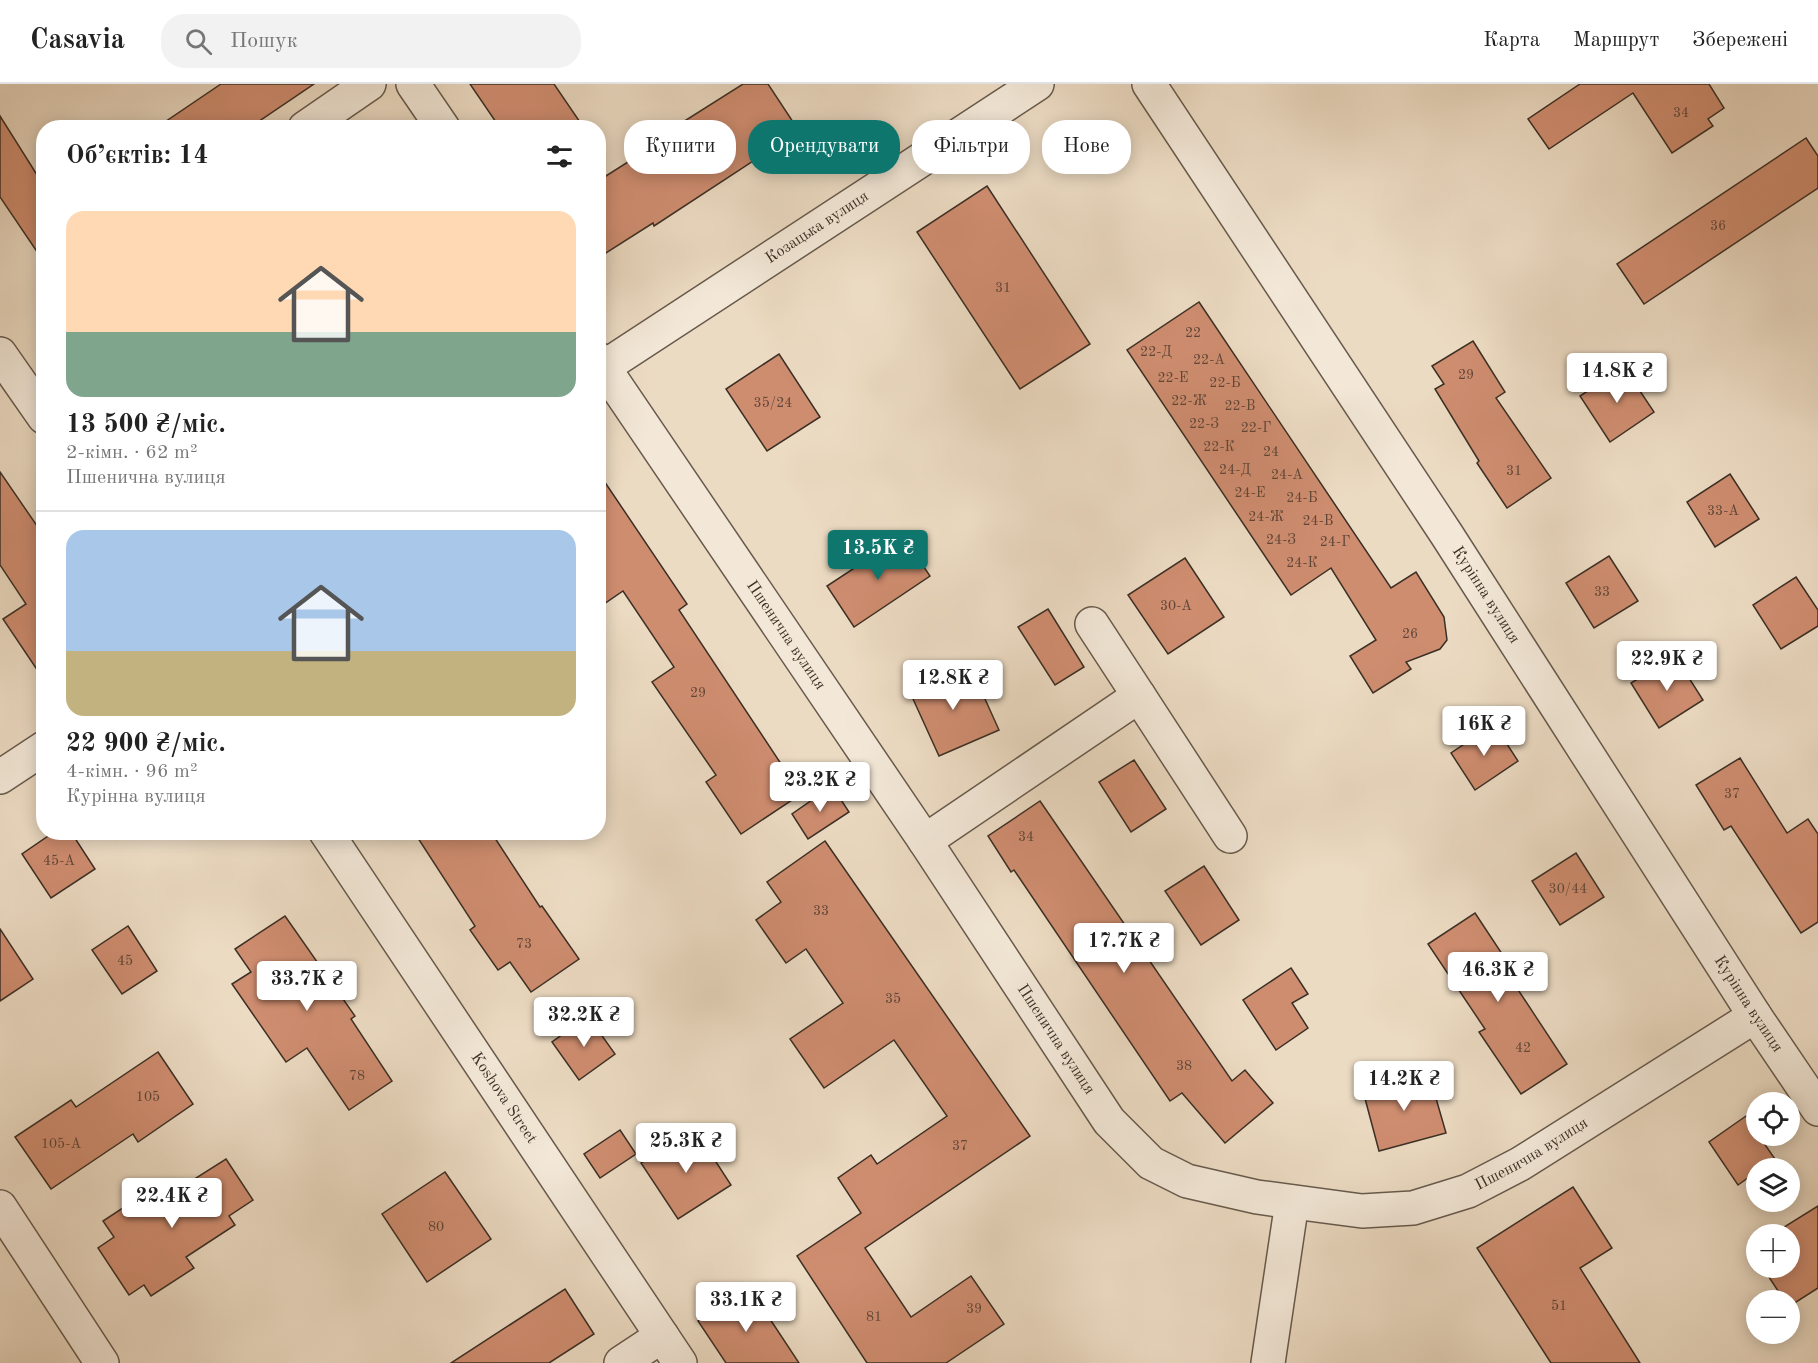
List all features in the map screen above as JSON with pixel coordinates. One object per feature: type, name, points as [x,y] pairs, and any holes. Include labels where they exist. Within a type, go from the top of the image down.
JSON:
[{"type":"street","points":[[316,120],[369,84]]},
{"type":"street","points":[[413,84],[438,120]]},
{"type":"street","name":"Козацька вулиця","points":[[606,362],[1037,84]]},
{"type":"street","name":"Курінна вулиця","points":[[1149,84],[1447,535],[1755,1016],[1818,1109]]},
{"type":"street","points":[[0,354],[36,406]]},
{"type":"street","name":"Пшенична вулиця","points":[[606,375],[925,841],[1109,1121],[1151,1163],[1187,1181],[1292,1202],[1362,1211],[1413,1208],[1468,1191],[1520,1164],[1755,1016]]},
{"type":"street","points":[[1092,624],[1230,836]]},
{"type":"street","points":[[925,841],[1139,696]]},
{"type":"street","points":[[0,777],[36,752]]},
{"type":"street","name":"Koshova Street","points":[[331,840],[680,1363]]},
{"type":"street","points":[[1268,1363],[1292,1202]]},
{"type":"street","points":[[0,1207],[102,1363]]},
{"type":"street","points":[[621,1363],[662,1336]]},
{"type":"building","points":[[221,84],[314,84],[261,120],[168,120]]},
{"type":"building","points":[[470,84],[554,84],[579,120],[495,120]]},
{"type":"building","points":[[743,84],[768,84],[792,120],[748,120],[748,164],[736,172],[736,120],[686,120]]},
{"type":"building","points":[[1580,84],[1709,84],[1724,108],[1708,119],[1713,126],[1672,153],[1633,93],[1549,149],[1528,119]]},
{"type":"building","points":[[0,116],[36,173],[36,250],[0,197]]},
{"type":"building","points":[[1806,138],[1818,156],[1818,188],[1644,304],[1617,264]]},
{"type":"building","points":[[624,165],[624,174],[733,174],[654,226],[653,223],[606,253],[606,176]]},
{"type":"building","points":[[987,186],[1090,344],[1020,389],[917,232]]},
{"type":"building","points":[[1199,302],[1391,588],[1416,572],[1444,617],[1447,640],[1440,649],[1406,662],[1411,669],[1373,693],[1350,656],[1376,640],[1331,568],[1291,595],[1127,350]]},
{"type":"building","points":[[1473,341],[1505,392],[1496,398],[1551,478],[1507,508],[1477,463],[1479,461],[1435,389],[1444,384],[1432,366]]},
{"type":"building","points":[[779,354],[820,417],[767,451],[726,389]]},
{"type":"building","points":[[1624,367],[1654,412],[1610,442],[1580,396]]},
{"type":"building","points":[[0,472],[36,524],[36,668],[3,619],[26,604],[0,565]]},
{"type":"building","points":[[1730,474],[1759,519],[1715,547],[1687,502]]},
{"type":"building","points":[[606,484],[687,604],[679,610],[801,794],[741,834],[706,782],[716,775],[652,682],[674,667],[623,591],[606,603]]},
{"type":"building","points":[[903,536],[930,576],[854,627],[827,586]]},
{"type":"building","points":[[1609,556],[1638,601],[1594,628],[1566,583]]},
{"type":"building","points":[[1185,558],[1224,617],[1168,654],[1128,595]]},
{"type":"building","points":[[1796,577],[1818,610],[1818,626],[1781,649],[1753,605]]},
{"type":"building","points":[[1048,609],[1084,667],[1055,685],[1018,627]]},
{"type":"building","points":[[1675,656],[1703,700],[1659,728],[1631,683]]},
{"type":"building","points":[[958,666],[965,684],[976,679],[999,730],[939,756],[908,688]]},
{"type":"building","points":[[1494,724],[1518,761],[1475,790],[1451,753]]},
{"type":"building","points":[[1740,758],[1787,833],[1808,819],[1818,834],[1818,922],[1801,933],[1731,826],[1724,830],[1696,785]]},
{"type":"building","points":[[1134,760],[1166,809],[1131,832],[1099,782]]},
{"type":"building","points":[[832,786],[849,812],[808,839],[792,814]]},
{"type":"building","points":[[1040,801],[1232,1081],[1245,1070],[1273,1103],[1225,1143],[1182,1093],[1170,1101],[1014,870],[1011,872],[988,836]]},
{"type":"building","points":[[42,840],[76,840],[95,869],[51,898],[22,854]]},
{"type":"building","points":[[419,840],[496,840],[540,907],[542,906],[579,959],[531,992],[510,962],[498,970],[470,930],[475,926]]},
{"type":"building","points":[[825,841],[1030,1136],[865,1248],[911,1317],[971,1276],[1004,1324],[946,1363],[867,1363],[797,1256],[861,1213],[838,1178],[871,1155],[877,1164],[947,1116],[894,1040],[824,1088],[790,1039],[843,1003],[806,949],[786,963],[756,920],[781,902],[767,882]]},
{"type":"building","points":[[1576,853],[1604,897],[1560,925],[1532,881]]},
{"type":"building","points":[[1204,866],[1239,920],[1201,945],[1165,891]]},
{"type":"building","points":[[1475,913],[1516,975],[1511,979],[1567,1064],[1521,1094],[1479,1032],[1485,1029],[1428,944]]},
{"type":"building","points":[[285,916],[355,1016],[351,1019],[392,1081],[349,1110],[307,1048],[286,1062],[232,984],[251,972],[235,949]]},
{"type":"building","points":[[128,926],[157,971],[122,994],[92,950]]},
{"type":"building","points":[[0,929],[33,979],[0,1001]]},
{"type":"building","points":[[1291,968],[1308,994],[1292,1003],[1308,1028],[1276,1050],[1243,1000]]},
{"type":"building","points":[[588,1016],[615,1054],[579,1080],[552,1042]]},
{"type":"building","points":[[158,1052],[193,1104],[138,1142],[133,1134],[51,1189],[15,1137],[71,1100],[76,1107]]},
{"type":"building","points":[[1429,1074],[1446,1133],[1379,1151],[1363,1091]]},
{"type":"building","points":[[1746,1116],[1746,1146],[1766,1146],[1774,1158],[1746,1158],[1746,1179],[1738,1185],[1709,1142]]},
{"type":"building","points":[[694,1128],[731,1185],[678,1219],[641,1163]]},
{"type":"building","points":[[620,1130],[636,1154],[600,1178],[584,1154]]},
{"type":"building","points":[[226,1159],[253,1200],[229,1216],[235,1225],[186,1257],[194,1268],[151,1296],[144,1285],[129,1295],[98,1248],[114,1237],[103,1221],[144,1194],[152,1206]]},
{"type":"building","points":[[445,1172],[491,1239],[427,1282],[382,1214]]},
{"type":"building","points":[[1573,1187],[1612,1248],[1580,1268],[1640,1363],[1551,1363],[1477,1248]]},
{"type":"building","points":[[1818,1206],[1818,1288],[1800,1300],[1800,1290],[1777,1290],[1770,1278],[1800,1278],[1800,1224],[1789,1224]]},
{"type":"building","points":[[748,1288],[799,1363],[726,1363],[698,1321]]},
{"type":"building","points":[[565,1289],[594,1334],[549,1363],[451,1363]]}]
